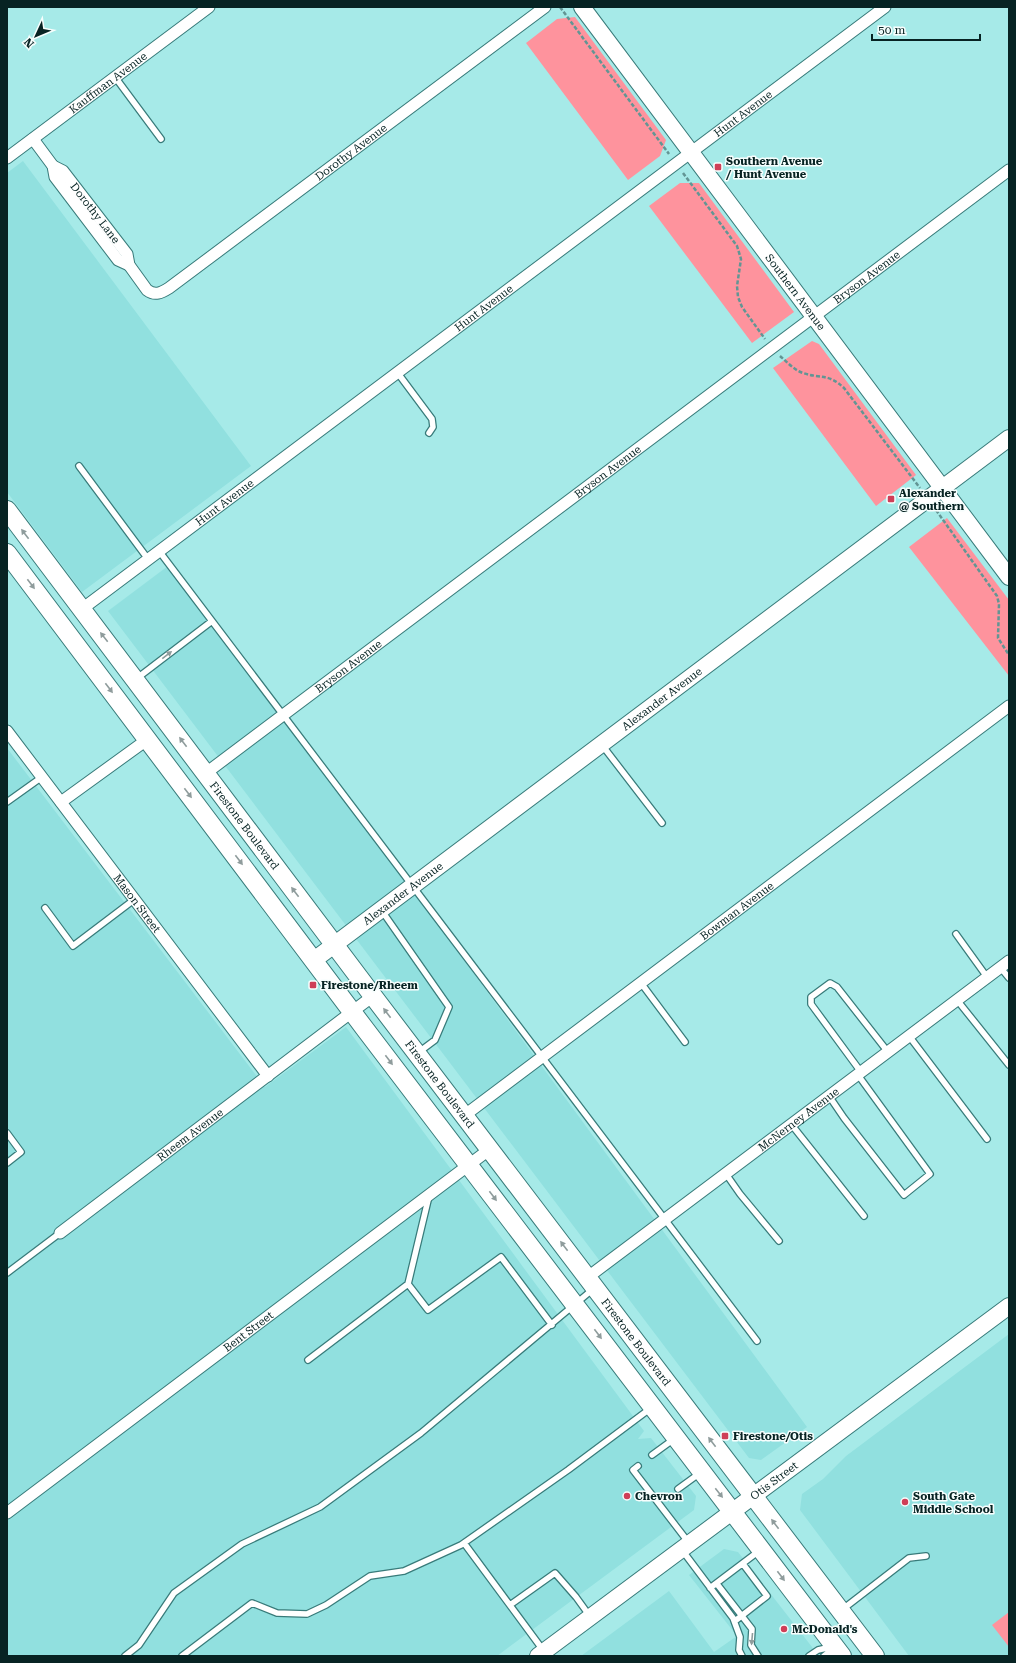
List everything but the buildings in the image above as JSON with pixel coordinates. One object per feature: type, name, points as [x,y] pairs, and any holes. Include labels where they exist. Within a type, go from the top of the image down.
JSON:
[{"type":"main road","name":"Firestone Boulevard","points":[[7,510],[336,944],[373,996],[875,1656]]},
{"type":"main road","points":[[7,553],[353,1012],[762,1549],[834,1653]]},
{"type":"street","name":"Kauffman Avenue","points":[[7,158],[209,7]]},
{"type":"street","name":"Dorothy Avenue","points":[[155,294],[169,288],[545,7]]},
{"type":"street","name":"Southern Avenue","points":[[582,7],[1009,577]]},
{"type":"street","name":"Hunt Avenue","points":[[82,609],[885,7]]},
{"type":"street","name":"Dorothy Lane","points":[[32,139],[53,166],[55,177],[118,260],[129,265],[147,290],[155,294]]},
{"type":"street","name":"Bryson Avenue","points":[[206,773],[1009,170]]},
{"type":"street","name":"Alexander Avenue","points":[[314,960],[1009,438]]},
{"type":"street","name":"Bowman Avenue","points":[[465,1115],[1009,706]]},
{"type":"street","name":"Mason Street","points":[[7,731],[268,1076]]},
{"type":"street","points":[[61,802],[148,740]]},
{"type":"street","name":"McNerney Avenue","points":[[592,1282],[665,1219],[1005,964]]},
{"type":"street","name":"Rheem Avenue","points":[[60,1233],[373,996]]},
{"type":"street","name":"Bent Street","points":[[7,1513],[490,1149]]},
{"type":"street","name":"Otis Street","points":[[541,1654],[1009,1306]]},
{"type":"lane","points":[[115,77],[161,139]]},
{"type":"lane","points":[[397,372],[432,419],[433,427],[429,433]]},
{"type":"lane","points":[[79,466],[148,559]]},
{"type":"lane","points":[[159,551],[757,1341]]},
{"type":"lane","points":[[136,679],[212,621]]},
{"type":"lane","points":[[601,745],[662,823]]},
{"type":"lane","points":[[7,802],[42,777]]},
{"type":"lane","points":[[44,908],[73,946],[135,899]]},
{"type":"lane","points":[[382,910],[449,1007],[435,1040],[417,1053]]},
{"type":"lane","points":[[956,934],[987,977]]},
{"type":"lane","points":[[1005,964],[1009,978]]},
{"type":"lane","points":[[641,982],[685,1042]]},
{"type":"lane","points":[[829,1096],[844,1118],[904,1195],[930,1174],[811,1004],[812,997],[830,983],[838,987],[888,1052]]},
{"type":"lane","points":[[957,1000],[1009,1065]]},
{"type":"lane","points":[[909,1036],[987,1139]]},
{"type":"lane","points":[[792,1124],[864,1216]]},
{"type":"lane","points":[[7,1132],[22,1152],[7,1163]]},
{"type":"lane","points":[[726,1174],[740,1194],[779,1240]]},
{"type":"lane","points":[[308,1360],[408,1284],[429,1196]]},
{"type":"lane","name":"Rheem Avenue","points":[[7,1273],[60,1233]]},
{"type":"lane","points":[[408,1284],[428,1310],[501,1257],[552,1325]]},
{"type":"lane","points":[[124,1656],[139,1645],[174,1593],[242,1544],[320,1507],[421,1433],[552,1325],[592,1282]]},
{"type":"lane","points":[[182,1656],[252,1603],[277,1613],[307,1614],[326,1605],[370,1576],[404,1571],[464,1543],[568,1470],[653,1406]]},
{"type":"lane","points":[[652,1455],[676,1437]]},
{"type":"lane","points":[[638,1466],[633,1470],[658,1504],[710,1588],[735,1621],[740,1638],[739,1650],[742,1656]]},
{"type":"lane","points":[[678,1489],[702,1472]]},
{"type":"lane","points":[[658,1504],[664,1500]]},
{"type":"lane","points":[[464,1543],[510,1605],[541,1654]]},
{"type":"lane","points":[[710,1588],[762,1549]]},
{"type":"lane","points":[[841,1610],[909,1558],[926,1556]]},
{"type":"lane","points":[[735,1621],[767,1596],[743,1564]]},
{"type":"lane","points":[[510,1605],[555,1573],[576,1597],[590,1617]]},
{"type":"lane","points":[[717,1584],[752,1629],[751,1645],[758,1656]]},
{"type":"lane","points":[[809,1656],[818,1650],[834,1653]]},
{"type":"path","points":[[560,7],[669,154]]},
{"type":"path","points":[[685,176],[737,246],[741,259],[737,286],[738,296],[742,307],[767,341]]},
{"type":"path","points":[[779,355],[795,369],[804,373],[830,378],[844,388],[916,484]]},
{"type":"path","points":[[941,516],[997,596],[999,604],[998,638],[1009,655]]},
{"type":"shaded area","points":[[575,17],[666,140],[660,156],[628,180],[526,43],[557,19]]},
{"type":"shaded area","points":[[23,161],[251,466],[82,592],[7,492],[7,173]]},
{"type":"shaded area","points":[[680,183],[699,183],[794,312],[752,343],[649,206]]},
{"type":"shaded area","points":[[812,341],[819,344],[916,475],[876,506],[773,368]]},
{"type":"shaded area","points":[[947,518],[1009,600],[1009,676],[909,547]]},
{"type":"shaded area","points":[[172,563],[807,1427],[761,1460],[749,1458],[108,611]]},
{"type":"shaded area","points":[[7,748],[265,1087],[346,1027],[644,1431],[638,1439],[651,1438],[696,1496],[694,1510],[497,1656],[7,1656]]},
{"type":"shaded area","name":"South Gate Middle School","points":[[1009,1334],[1009,1656],[909,1656],[800,1510],[802,1494],[823,1479],[846,1456]]},
{"type":"shaded area","points":[[724,1549],[738,1552],[812,1647],[817,1656],[581,1656],[669,1591],[714,1652],[737,1636],[689,1575]]},
{"type":"shaded area","points":[[1009,1612],[1009,1647],[992,1625]]},
{"type":"place","name":"Southern Avenue / Hunt Avenue","points":[[718,167]]},
{"type":"place","name":"Alexander @ Southern","points":[[891,499]]},
{"type":"place","name":"Firestone/Rheem","points":[[313,985]]},
{"type":"place","name":"Firestone/Otis","points":[[725,1436]]},
{"type":"place","name":"Chevron","points":[[627,1496]]},
{"type":"place","name":"South Gate Middle School","points":[[905,1502]]},
{"type":"place","name":"McDonald's","points":[[784,1629]]}]
